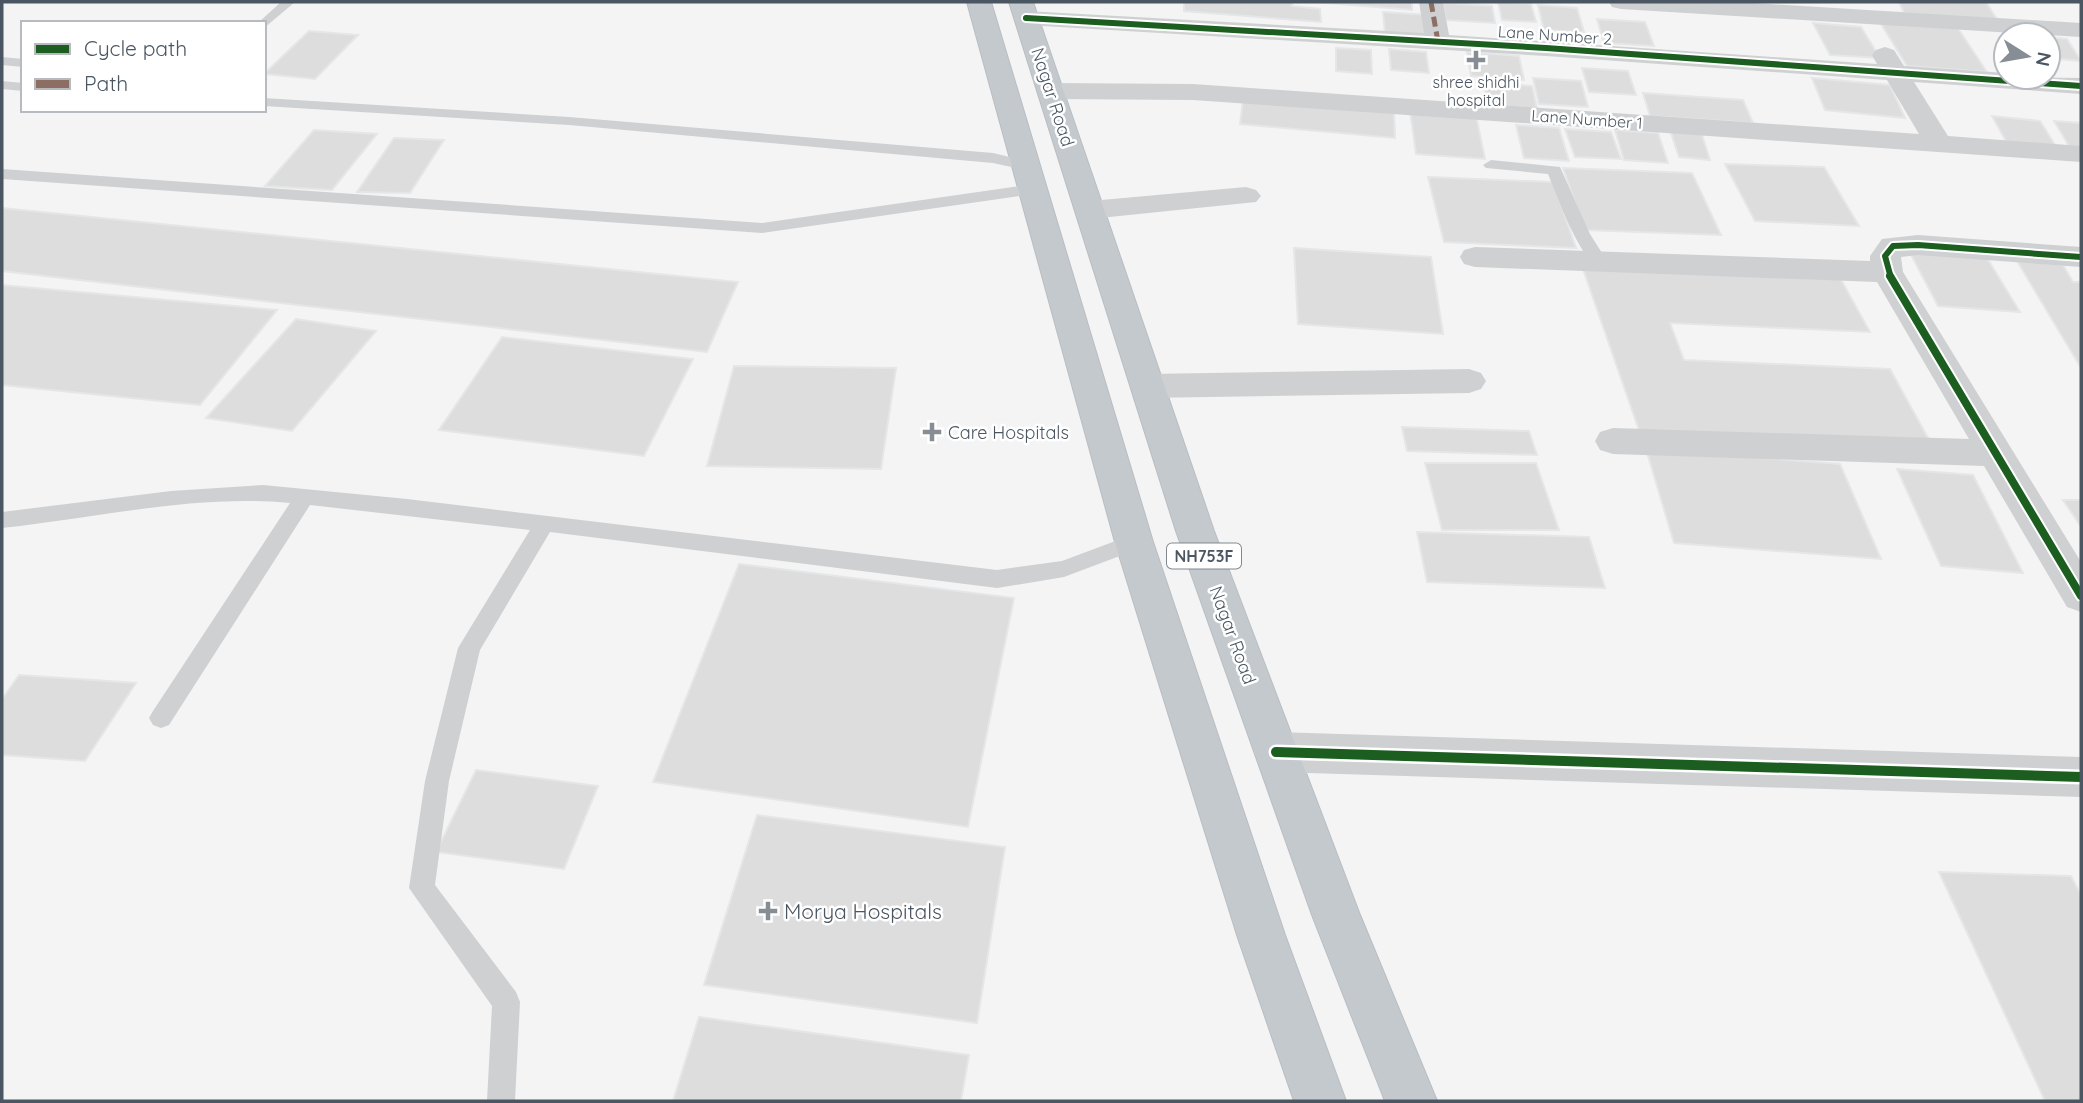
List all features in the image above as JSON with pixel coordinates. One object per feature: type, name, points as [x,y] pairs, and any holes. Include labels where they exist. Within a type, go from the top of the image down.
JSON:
[{"type":"highway","name":"NH753F","points":[[979,2],[1134,542],[1261,934],[1320,1101]]},
{"type":"highway","name":"Nagar Road","points":[[1024,10],[1195,531],[1336,915],[1411,1101]]},
{"type":"street","points":[[1432,2],[1438,42]]},
{"type":"street","points":[[1620,2],[1858,9],[2081,30]]},
{"type":"street","points":[[1858,9],[1938,143]]},
{"type":"street","name":"Lane Number 2","points":[[1024,10],[1438,42],[2081,86]]},
{"type":"street","name":"Lane Number 1","points":[[1051,90],[1193,92],[2081,153]]},
{"type":"street","points":[[1090,210],[1246,196]]},
{"type":"street","points":[[2081,257],[1918,245],[1893,246],[1885,256],[1887,272],[2081,596]]},
{"type":"street","points":[[1475,257],[1887,272]]},
{"type":"street","points":[[1147,386],[1469,381]]},
{"type":"street","points":[[1613,441],[1996,453]]},
{"type":"street","points":[[1276,752],[2081,777]]},
{"type":"lane","points":[[266,22],[288,2]]},
{"type":"lane","points":[[2,61],[21,63]]},
{"type":"lane","points":[[2,85],[21,87]]},
{"type":"lane","points":[[266,102],[569,121],[993,158],[1029,177]]},
{"type":"lane","points":[[1490,165],[1554,170],[1582,234],[1599,261]]},
{"type":"lane","points":[[2,174],[762,228],[1029,177]]},
{"type":"lane","points":[[2,520],[172,499],[263,493],[997,579],[1064,569],[1134,542]]},
{"type":"lane","points":[[161,718],[305,497]]},
{"type":"lane","points":[[501,1101],[506,1002],[422,888],[438,781],[469,648],[544,524]]},
{"type":"building","points":[[1184,2],[1293,2],[1292,6],[1320,9],[1321,22],[1184,11]]},
{"type":"building","points":[[1315,2],[1412,2],[1412,10]]},
{"type":"building","points":[[1498,2],[1531,4],[1536,22],[1502,20]]},
{"type":"building","points":[[1899,2],[1986,2],[1998,21],[1904,13]]},
{"type":"building","points":[[1443,3],[1492,6],[1495,23],[1446,20]]},
{"type":"building","points":[[1538,5],[1577,8],[1584,32],[1544,30]]},
{"type":"building","points":[[1383,12],[1430,15],[1433,36],[1385,33]]},
{"type":"building","points":[[1597,19],[1645,22],[1654,46],[1604,43]]},
{"type":"building","points":[[1880,22],[1957,27],[1987,72],[1907,66]]},
{"type":"building","points":[[1813,23],[1861,27],[1880,58],[1830,55]]},
{"type":"building","points":[[309,31],[358,35],[315,79],[266,72]]},
{"type":"building","points":[[2062,38],[2067,39],[2081,61],[2062,59]]},
{"type":"building","points":[[1336,48],[1371,50],[1372,74],[1336,71]]},
{"type":"building","points":[[1389,49],[1426,52],[1429,73],[1391,70]]},
{"type":"building","points":[[1467,52],[1519,56],[1524,80],[1471,76]]},
{"type":"building","points":[[1582,68],[1628,71],[1636,95],[1589,92]]},
{"type":"building","points":[[1533,78],[1581,81],[1588,107],[1539,104]]},
{"type":"building","points":[[1812,78],[1890,85],[1905,118],[1825,110]]},
{"type":"building","points":[[1484,83],[1532,86],[1538,113],[1488,109]]},
{"type":"building","points":[[1643,93],[1743,100],[1753,123],[1650,116]]},
{"type":"building","points":[[1243,100],[1394,113],[1395,138],[1240,124]]},
{"type":"building","points":[[1410,111],[1476,115],[1485,159],[1416,154]]},
{"type":"building","points":[[1992,116],[2040,121],[2057,148],[2007,143]]},
{"type":"building","points":[[2054,121],[2081,123],[2081,151],[2072,151]]},
{"type":"building","points":[[1516,125],[1559,128],[1569,161],[1524,158]]},
{"type":"building","points":[[1565,129],[1611,132],[1621,159],[1575,157]]},
{"type":"building","points":[[314,130],[377,134],[332,190],[265,186]]},
{"type":"building","points":[[1615,130],[1658,133],[1668,163],[1624,160]]},
{"type":"building","points":[[1670,130],[1701,132],[1710,160],[1679,157]]},
{"type":"building","points":[[394,138],[444,140],[410,193],[357,192]]},
{"type":"building","points":[[1725,164],[1824,167],[1859,226],[1755,221]]},
{"type":"building","points":[[1563,168],[1692,173],[1721,235],[1585,230]]},
{"type":"building","points":[[1428,177],[1553,182],[1576,248],[1444,242]]},
{"type":"building","points":[[2,208],[738,282],[707,352],[2,271]]},
{"type":"building","points":[[1907,247],[1984,253],[2020,312],[1938,306]]},
{"type":"building","points":[[1294,248],[1431,257],[1443,334],[1298,324]]},
{"type":"building","points":[[2017,261],[2063,265],[2073,282],[2081,282],[2081,368]]},
{"type":"building","points":[[1582,266],[1839,276],[1870,332],[1670,323],[1684,360],[1890,369],[1933,447],[1640,433]]},
{"type":"building","points":[[2,285],[277,310],[200,405],[2,385]]},
{"type":"building","points":[[296,319],[376,331],[292,431],[206,418]]},
{"type":"building","points":[[502,337],[693,359],[644,456],[439,430]]},
{"type":"building","points":[[734,366],[896,368],[881,469],[707,466]]},
{"type":"building","points":[[1402,427],[1529,431],[1537,455],[1407,451]]},
{"type":"building","points":[[1646,449],[1840,464],[1881,559],[1674,543]]},
{"type":"building","points":[[1425,463],[1536,463],[1559,530],[1442,530]]},
{"type":"building","points":[[1897,469],[1973,475],[2023,573],[1941,566]]},
{"type":"building","points":[[2063,500],[2081,500],[2081,527]]},
{"type":"building","points":[[1417,532],[1589,537],[1605,588],[1427,582]]},
{"type":"building","points":[[739,564],[1014,598],[968,827],[653,782]]},
{"type":"building","points":[[19,675],[136,683],[85,761],[2,755],[2,699]]},
{"type":"building","points":[[476,770],[598,786],[564,869],[436,852]]},
{"type":"building","points":[[757,815],[1005,847],[977,1023],[704,985]]},
{"type":"building","points":[[1939,872],[2071,876],[2081,895],[2081,1101],[2045,1101]]},
{"type":"building","points":[[699,1017],[969,1055],[961,1101],[673,1101]]},
{"type":"marked path","points":[[1431,2],[1438,42]]},
{"type":"cycle path","points":[[1026,18],[1546,48],[2081,86]]},
{"type":"cycle path","points":[[2081,257],[1918,245],[1893,246],[1885,256],[1887,272],[2081,596]]},
{"type":"cycle path","points":[[1276,752],[2081,777]]},
{"type":"place","name":"shree shidhi hospital","points":[[1476,60]]},
{"type":"place","name":"Care Hospitals","points":[[932,432]]},
{"type":"place","name":"Morya Hospitals","points":[[768,911]]}]
